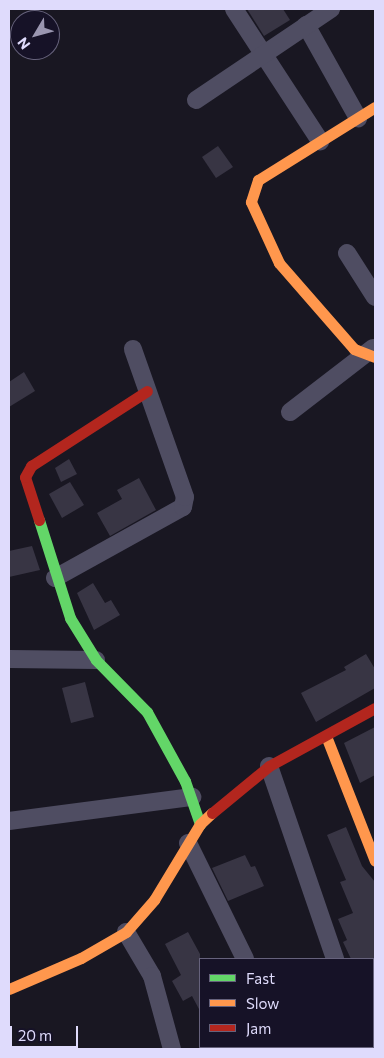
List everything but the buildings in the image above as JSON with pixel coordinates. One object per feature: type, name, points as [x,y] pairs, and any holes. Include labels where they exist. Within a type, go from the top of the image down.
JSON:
[{"type":"street","points":[[234,9],[320,141]]},
{"type":"street","points":[[196,100],[327,10]]},
{"type":"street","points":[[306,26],[358,118]]},
{"type":"street","points":[[372,352],[354,349],[279,263],[251,202],[258,180],[375,107]]},
{"type":"street","points":[[347,253],[375,297]]},
{"type":"street","points":[[55,578],[183,506],[185,497],[133,349]]},
{"type":"street","points":[[290,412],[372,352]]},
{"type":"street","points":[[147,391],[26,471],[55,578],[70,618],[96,660],[147,712],[172,752],[192,797],[200,824]]},
{"type":"street","points":[[9,659],[96,660]]},
{"type":"street","points":[[9,989],[81,958],[126,932],[154,900],[200,824],[269,766],[375,708]]},
{"type":"street","points":[[326,736],[375,861]]},
{"type":"street","points":[[269,766],[335,958]]},
{"type":"street","points":[[9,821],[192,797]]},
{"type":"street","points":[[188,843],[245,958]]},
{"type":"street","points":[[126,932],[152,976],[172,1049]]},
{"type":"traffic: fast","points":[[39,520],[70,618],[96,660],[147,712],[185,781],[200,824]]},
{"type":"traffic: slow","points":[[375,107],[258,180],[251,202],[279,263],[354,349],[375,357]]},
{"type":"traffic: slow","points":[[326,736],[375,861]]},
{"type":"traffic: slow","points":[[9,989],[81,958],[126,932],[154,900],[200,824],[212,813]]},
{"type":"traffic: jam","points":[[39,520],[25,477],[31,466],[147,391]]},
{"type":"traffic: jam","points":[[212,813],[269,766],[375,708]]}]
